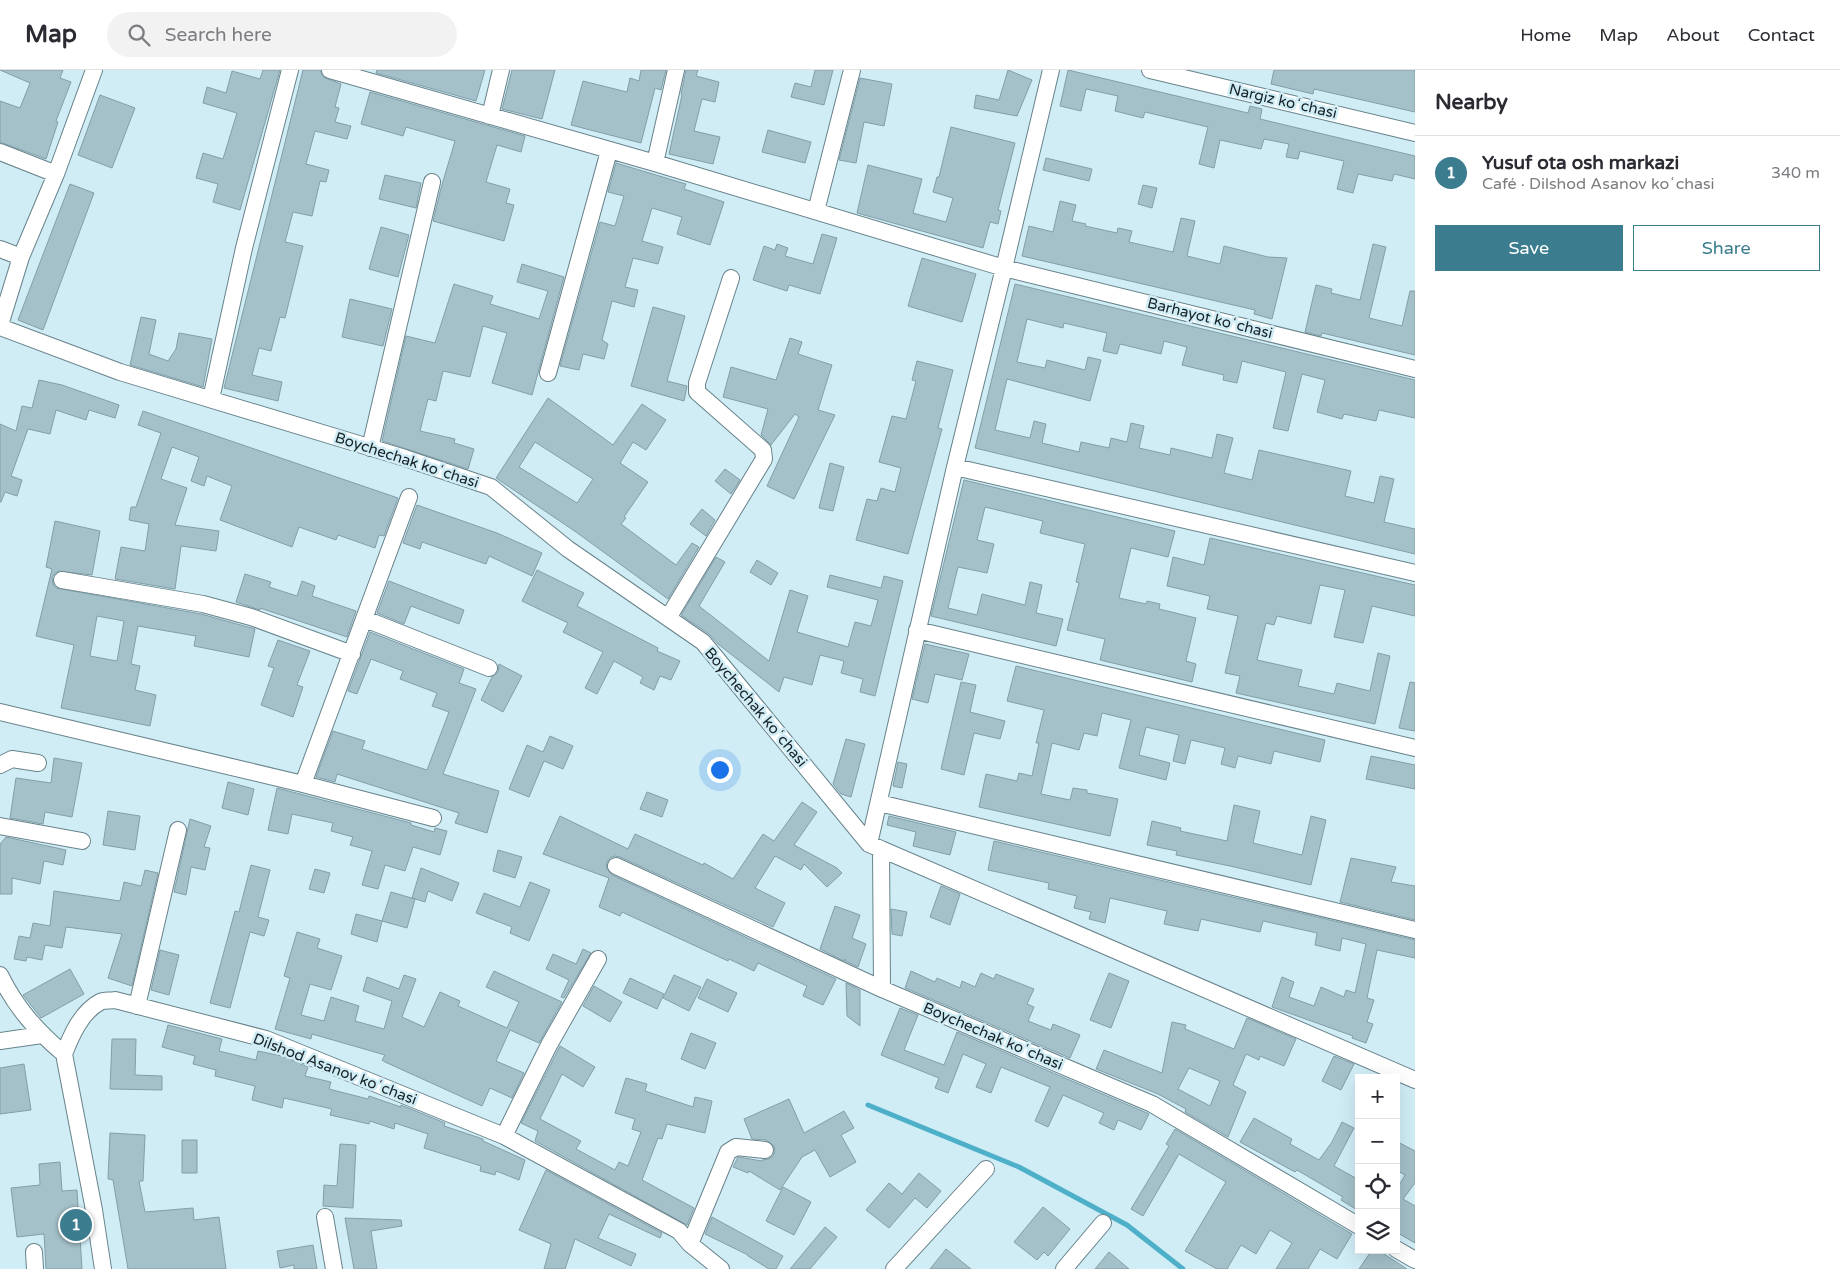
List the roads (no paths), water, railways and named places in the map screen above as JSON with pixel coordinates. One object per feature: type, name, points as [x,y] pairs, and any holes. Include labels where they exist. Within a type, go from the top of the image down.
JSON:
[{"type":"street","points":[[0,326],[21,257],[56,174],[94,70]]},
{"type":"street","points":[[211,399],[244,248],[290,70]]},
{"type":"street","name":"Barhayot koʻchasi","points":[[330,70],[655,163],[1004,268],[1415,369]]},
{"type":"street","points":[[490,116],[501,70]]},
{"type":"street","points":[[655,163],[676,70]]},
{"type":"street","points":[[816,211],[852,70]]},
{"type":"street","points":[[882,989],[875,846],[879,803],[955,467],[1050,70]]},
{"type":"street","name":"Nargiz koʻchasi","points":[[1150,70],[1415,133]]},
{"type":"street","points":[[548,373],[609,151]]},
{"type":"street","points":[[0,152],[56,174]]},
{"type":"street","points":[[370,448],[432,182]]},
{"type":"street","points":[[0,249],[21,257]]},
{"type":"street","points":[[668,618],[764,459],[764,450],[697,392],[697,384],[731,278]]},
{"type":"street","name":"Boychechak koʻchasi","points":[[0,326],[120,372],[370,448],[490,487],[568,549],[702,642],[875,846]]},
{"type":"street","points":[[955,467],[1415,573]]},
{"type":"street","points":[[303,784],[409,497]]},
{"type":"street","points":[[62,580],[203,604],[251,617],[352,654]]},
{"type":"street","points":[[365,619],[489,668]]},
{"type":"street","points":[[917,630],[1415,748]]},
{"type":"street","points":[[0,712],[303,784],[433,818]]},
{"type":"street","points":[[0,765],[12,759],[38,763]]},
{"type":"street","points":[[879,803],[1415,930]]},
{"type":"street","points":[[0,826],[82,841]]},
{"type":"street","points":[[137,1006],[178,830]]},
{"type":"street","points":[[875,846],[1415,1080]]},
{"type":"street","name":"Boychechak koʻchasi","points":[[616,866],[882,989],[1152,1104],[1355,1224]]},
{"type":"street","points":[[504,1136],[549,1045],[598,959]]},
{"type":"street","points":[[0,975],[11,997],[42,1036],[64,1054],[94,1210],[103,1269]]},
{"type":"street","name":"Dilshod Asanov koʻchasi","points":[[64,1054],[70,1037],[83,1018],[101,1001],[115,1000],[266,1039],[504,1136],[679,1231],[690,1244],[721,1269]]},
{"type":"street","points":[[0,1041],[42,1036]]},
{"type":"street","points":[[690,1244],[728,1152],[736,1147],[766,1150]]},
{"type":"street","points":[[894,1269],[986,1169]]},
{"type":"street","points":[[325,1216],[334,1269]]},
{"type":"street","points":[[1064,1269],[1103,1223]]},
{"type":"street","points":[[1400,1251],[1415,1260]]},
{"type":"street","points":[[34,1252],[35,1269]]},
{"type":"waterway","points":[[868,1105],[1019,1167],[1127,1225],[1183,1269]]},
{"type":"place","name":"Yusuf ota osh markazi","points":[[76,1225]]}]
